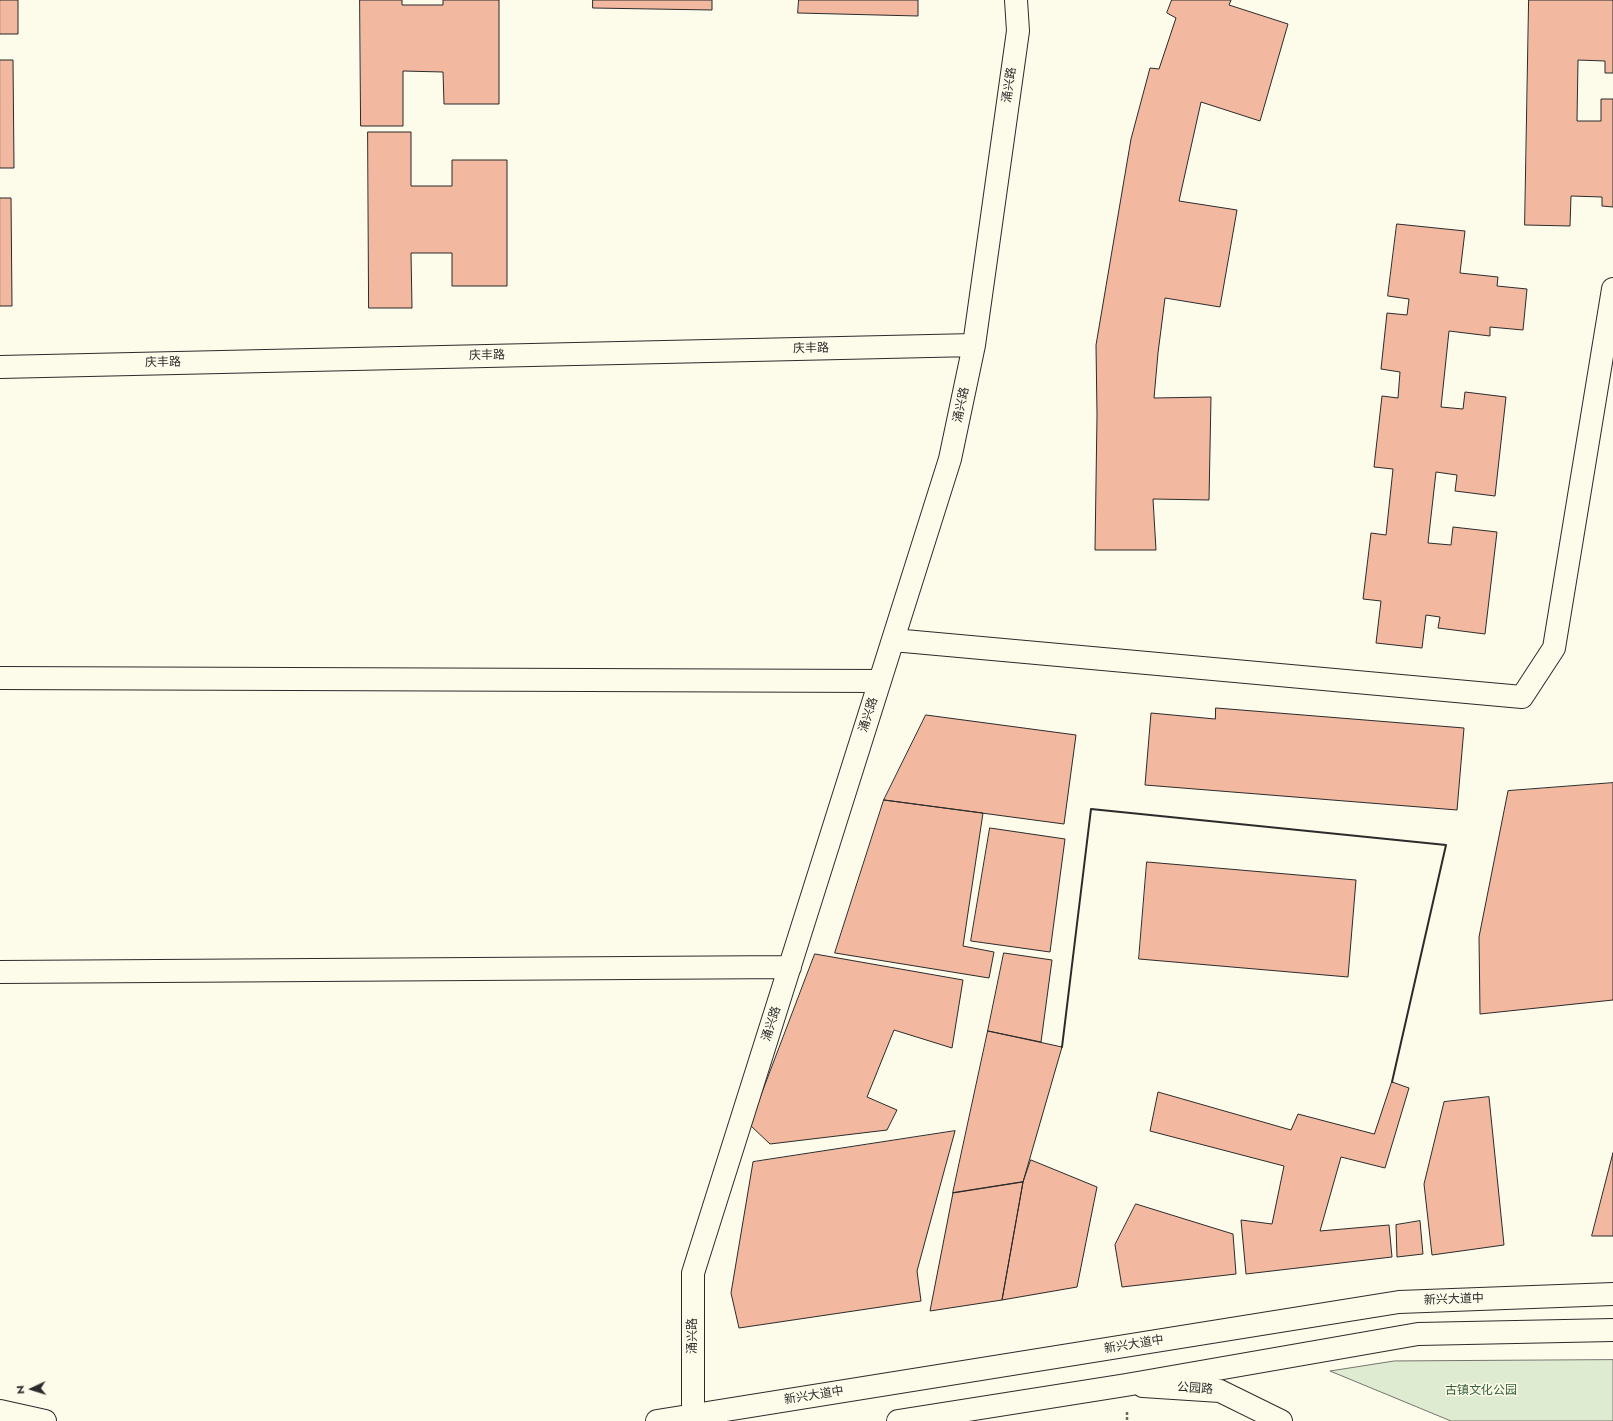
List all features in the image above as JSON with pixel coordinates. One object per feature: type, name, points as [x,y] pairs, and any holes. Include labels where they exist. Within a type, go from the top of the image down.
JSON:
[{"type":"street","name":"涌兴路","points":[[693,1418],[693,1273],[950,459],[974,346],[1018,31],[1016,0]]},
{"type":"street","points":[[893,640],[1522,697],[1554,648],[1613,289]]},
{"type":"street","name":"庆丰路","points":[[0,367],[974,346]]},
{"type":"street","points":[[0,678],[880,681]]},
{"type":"street","points":[[0,972],[790,967]]},
{"type":"street","name":"新兴大道中","points":[[657,1421],[693,1418],[1399,1302],[1613,1294]]},
{"type":"street","points":[[898,1421],[1126,1385],[1418,1334],[1613,1330]]},
{"type":"street","name":"公园路","points":[[1126,1385],[1220,1391],[1281,1421]]},
{"type":"street","points":[[0,1411],[45,1421]]},
{"type":"green space","name":"古镇文化公园","points":[[1613,1360],[1613,1421],[1451,1421],[1330,1371],[1394,1361]]},
{"type":"building","points":[[0,0],[18,0],[18,34],[0,34]]},
{"type":"building","points":[[360,0],[402,0],[402,5],[443,5],[443,0],[499,0],[499,104],[444,104],[443,72],[403,71],[403,126],[361,126]]},
{"type":"building","points":[[593,0],[712,0],[712,10],[593,8]]},
{"type":"building","points":[[799,0],[918,0],[918,16],[798,13]]},
{"type":"building","points":[[1172,0],[1231,0],[1229,5],[1288,24],[1260,121],[1201,102],[1179,201],[1237,210],[1220,307],[1165,298],[1158,353],[1154,398],[1211,397],[1209,500],[1153,499],[1156,550],[1095,550],[1097,415],[1096,345],[1131,139],[1150,68],[1159,69],[1176,18],[1167,13]]},
{"type":"building","points":[[1529,0],[1613,0],[1613,73],[1605,73],[1605,61],[1578,60],[1577,121],[1601,121],[1601,99],[1613,99],[1613,207],[1602,206],[1602,197],[1571,196],[1570,226],[1525,225]]},
{"type":"building","points":[[0,60],[13,60],[14,168],[0,168]]},
{"type":"building","points":[[368,132],[411,132],[411,186],[452,186],[452,160],[507,160],[507,286],[452,286],[452,253],[411,253],[412,308],[369,308]]},
{"type":"building","points":[[0,198],[11,198],[12,306],[0,306]]},
{"type":"building","points":[[1397,224],[1465,231],[1460,273],[1498,277],[1497,286],[1527,289],[1523,330],[1490,327],[1490,336],[1449,331],[1441,407],[1463,409],[1465,392],[1506,397],[1495,496],[1455,491],[1457,475],[1436,472],[1428,543],[1451,545],[1453,527],[1497,532],[1485,634],[1438,628],[1440,617],[1426,615],[1422,648],[1376,643],[1381,601],[1363,599],[1371,533],[1386,535],[1393,469],[1374,467],[1382,396],[1398,398],[1400,372],[1381,369],[1387,313],[1407,315],[1409,299],[1388,296]]},
{"type":"building","points":[[1216,708],[1464,728],[1457,810],[1145,785],[1151,713],[1215,719]]},
{"type":"building","points":[[926,715],[1076,735],[1064,824],[884,800]]},
{"type":"building","points":[[1613,783],[1613,1000],[1480,1014],[1479,937],[1508,791]]},
{"type":"building","points":[[884,800],[983,813],[963,946],[994,952],[989,978],[835,953]]},
{"type":"building","points":[[990,828],[1065,839],[1050,952],[971,941]]},
{"type":"building","points":[[1147,862],[1356,880],[1348,977],[1139,959]]},
{"type":"building","points":[[1004,953],[1052,960],[1041,1042],[988,1031]]},
{"type":"building","points":[[815,954],[963,980],[952,1048],[894,1030],[867,1097],[897,1110],[887,1130],[770,1144],[750,1125]]},
{"type":"building","points":[[988,1031],[1062,1047],[1023,1182],[953,1193]]},
{"type":"building","points":[[1392,1082],[1409,1088],[1385,1168],[1341,1157],[1320,1231],[1389,1225],[1392,1257],[1246,1274],[1241,1220],[1272,1224],[1284,1166],[1150,1131],[1158,1092],[1291,1130],[1298,1114],[1374,1134]]},
{"type":"building","points":[[1489,1097],[1504,1245],[1432,1255],[1424,1184],[1444,1102]]},
{"type":"building","points":[[955,1131],[917,1271],[921,1301],[739,1328],[731,1293],[753,1162]]},
{"type":"building","points":[[1613,1153],[1613,1236],[1592,1236]]},
{"type":"building","points":[[1031,1160],[1097,1187],[1077,1287],[1002,1300],[1023,1182]]},
{"type":"building","points":[[1023,1182],[1002,1300],[930,1311],[953,1193]]},
{"type":"building","points":[[1136,1204],[1233,1234],[1236,1274],[1122,1287],[1115,1245]]},
{"type":"building","points":[[1420,1221],[1423,1254],[1397,1257],[1396,1225]]},
{"type":"wall","points":[[1062,1047],[1091,809],[1446,845],[1392,1082]]}]
